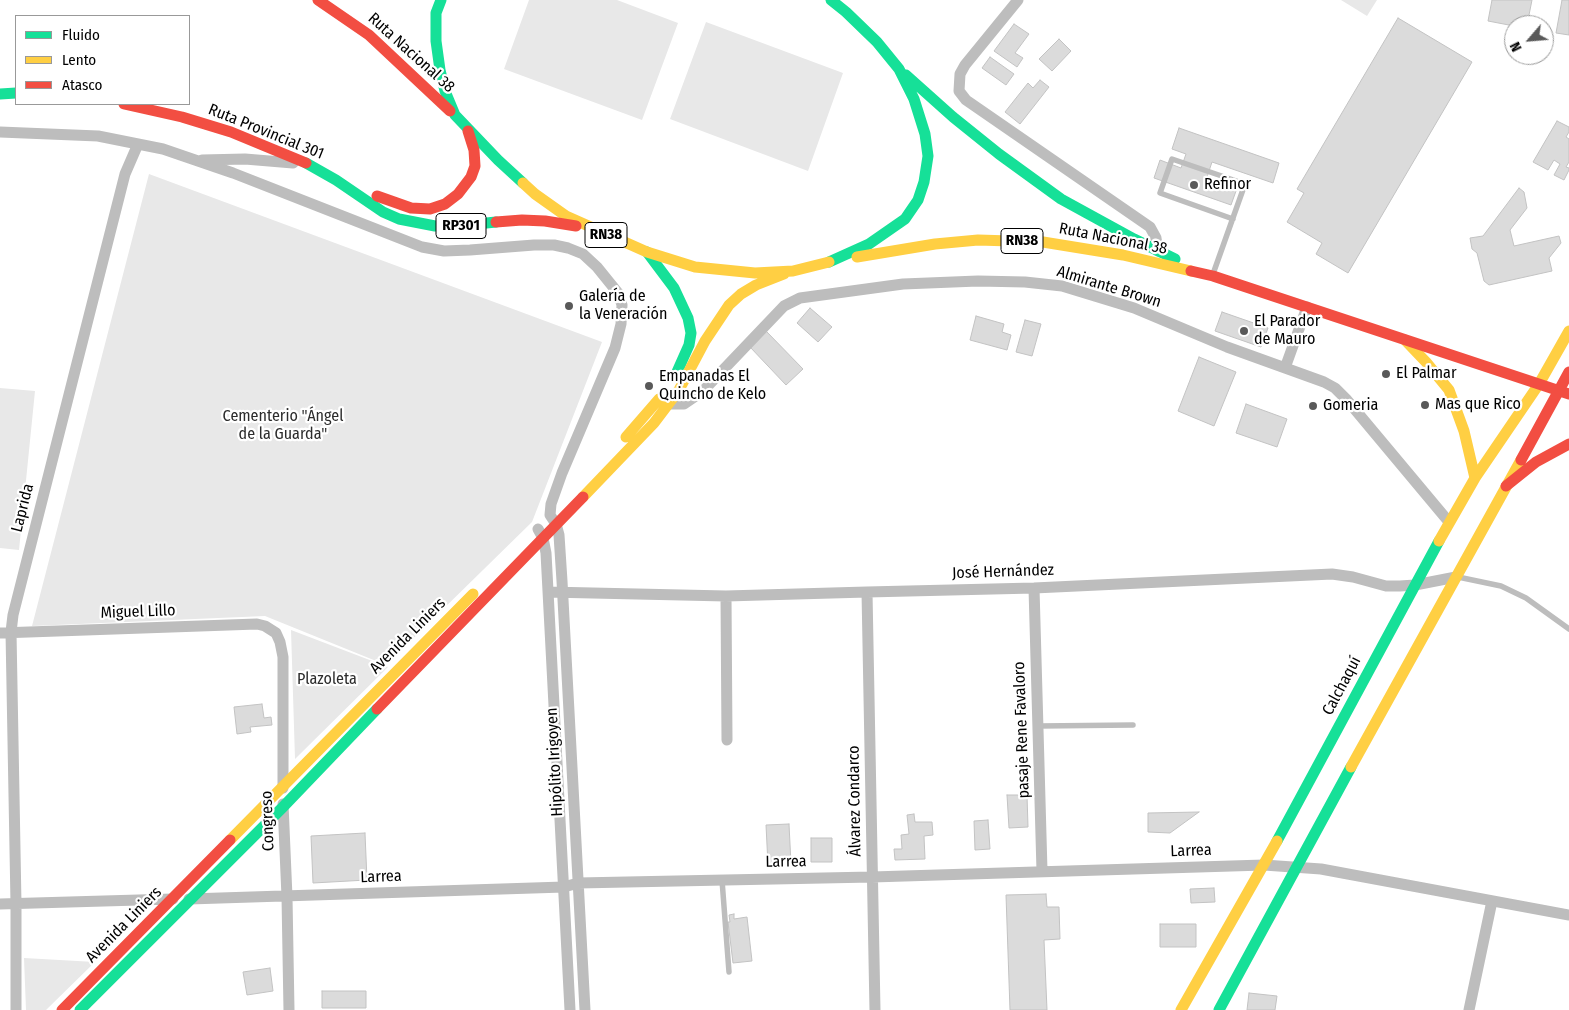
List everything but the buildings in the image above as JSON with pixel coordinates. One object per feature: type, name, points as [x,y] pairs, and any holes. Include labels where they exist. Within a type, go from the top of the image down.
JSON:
[{"type":"main road","name":"Ruta Nacional 38","points":[[318,0],[369,35],[455,116]]},
{"type":"main road","name":"RN38","points":[[441,0],[436,13],[436,41],[445,90],[455,116],[535,194],[566,216],[647,252],[695,267],[755,273],[793,271],[829,262],[869,244],[905,219],[918,200],[924,182],[928,156],[925,134],[914,99],[899,69],[877,42],[831,0]]},
{"type":"main road","name":"Ruta Nacional 38","points":[[899,69],[953,117],[999,154],[1061,199],[1134,239],[1213,276]]},
{"type":"main road","points":[[0,94],[15,93]]},
{"type":"main road","name":"Ruta Provincial 301","points":[[132,105],[182,117],[231,132],[308,164],[336,180],[383,212],[399,219],[420,224],[458,226],[522,220],[545,220],[597,231]]},
{"type":"main road","name":"Ruta Provincial 301","points":[[336,180],[411,208],[430,209],[445,204],[458,194],[471,177],[475,166],[474,150],[467,129]]},
{"type":"main road","name":"Ruta Nacional 38","points":[[829,262],[894,250],[978,240],[1043,242],[1123,255],[1213,276],[1564,393]]},
{"type":"main road","points":[[647,252],[674,288],[688,318],[691,333],[687,365]]},
{"type":"main road","points":[[687,365],[729,305],[741,294],[756,285],[793,271]]},
{"type":"main road","name":"Calchaquí","points":[[1181,1010],[1264,865],[1449,522],[1539,384],[1569,332]]},
{"type":"main road","points":[[1402,338],[1426,362],[1449,390],[1464,431],[1476,478]]},
{"type":"main road","name":"Avenida Liniers","points":[[553,520],[649,412],[687,365]]},
{"type":"main road","name":"Avenida Liniers","points":[[62,1010],[283,787],[654,423],[669,404],[687,365]]},
{"type":"main road","points":[[1219,1010],[1294,868],[1506,486],[1564,393],[1569,372]]},
{"type":"main road","points":[[1506,486],[1536,462],[1569,444]]},
{"type":"main road","name":"Avenida Liniers","points":[[80,1010],[283,807],[540,533]]},
{"type":"street","points":[[1018,0],[965,66],[960,74],[959,91],[966,100],[1150,227],[1156,238],[1158,251]]},
{"type":"street","points":[[0,132],[98,136],[163,149],[198,160],[422,247],[444,251],[534,245],[568,248],[583,254],[597,267],[618,293],[622,305],[621,324],[615,348],[562,473],[551,504],[553,520]]},
{"type":"street","name":"Laprida","points":[[16,1010],[16,904],[5,633],[15,606],[125,174],[138,144]]},
{"type":"street","points":[[198,160],[245,158],[308,164]]},
{"type":"street","name":"Almirante Brown","points":[[669,404],[684,404],[703,391],[784,306],[800,298],[903,284],[978,281],[1025,282],[1062,286],[1134,308],[1227,347],[1324,382],[1335,388],[1449,522]]},
{"type":"street","points":[[1285,368],[1308,307]]},
{"type":"street","name":"Hipólito Irigoyen","points":[[553,520],[559,535],[563,592],[585,1010]]},
{"type":"street","name":"Hipólito Irigoyen","points":[[540,533],[546,553],[570,1010]]},
{"type":"street","name":"José Hernández","points":[[548,592],[726,596],[1034,588],[1332,574],[1353,577],[1386,586],[1415,585],[1456,577]]},
{"type":"street","name":"pasaje Rene Favaloro","points":[[1034,588],[1042,872]]},
{"type":"street","name":"Álvarez Condarco","points":[[867,592],[875,1010]]},
{"type":"street","points":[[726,596],[727,740]]},
{"type":"street","name":"Miguel Lillo","points":[[5,633],[257,624],[265,626],[276,633]]},
{"type":"street","name":"Congreso","points":[[276,633],[283,657],[283,807],[289,1010]]},
{"type":"street","name":"Larrea","points":[[0,904],[287,897],[564,887],[578,883],[872,877],[1264,865],[1321,869],[1569,915]]},
{"type":"street","points":[[1469,1010],[1492,901]]},
{"type":"lane","points":[[1213,276],[1233,219],[1245,184],[1172,158],[1160,193],[1233,219]]},
{"type":"lane","points":[[1456,577],[1501,586],[1526,598],[1569,628]]},
{"type":"lane","points":[[1039,726],[1133,725]]},
{"type":"lane","points":[[722,880],[730,972]]},
{"type":"green space","points":[[529,0],[617,0],[678,23],[642,120],[504,69]]},
{"type":"green space","points":[[1341,0],[1377,0],[1367,16]]},
{"type":"green space","points":[[706,22],[843,73],[808,171],[670,119]]},
{"type":"green space","name":"Cementerio \"Ángel de la Guarda\"","points":[[149,174],[602,342],[532,522],[386,665],[265,616],[32,626]]},
{"type":"green space","points":[[0,388],[35,391],[19,550],[0,548]]},
{"type":"green space","name":"Plazoleta","points":[[291,630],[388,667],[295,759]]},
{"type":"green space","points":[[24,958],[95,962],[46,1010],[26,1010]]},
{"type":"traffic: fast","points":[[441,0],[436,13],[436,41],[445,91],[455,115],[523,183]]},
{"type":"traffic: fast","points":[[829,262],[869,244],[905,219],[918,200],[924,182],[928,156],[925,134],[914,99],[899,69],[877,42],[831,0]]},
{"type":"traffic: fast","points":[[906,75],[953,117],[999,154],[1061,199],[1175,259]]},
{"type":"traffic: fast","points":[[0,94],[15,93]]},
{"type":"traffic: fast","points":[[306,163],[336,180],[383,212],[399,219],[435,226],[458,226],[496,222]]},
{"type":"traffic: fast","points":[[647,252],[674,288],[688,318],[691,333],[689,345],[677,372]]},
{"type":"traffic: fast","points":[[1277,841],[1439,541]]},
{"type":"traffic: fast","points":[[80,1010],[283,807],[377,709]]},
{"type":"traffic: fast","points":[[1219,1010],[1351,767]]},
{"type":"traffic: slow","points":[[523,183],[566,216],[647,252],[695,267],[755,273],[793,271],[829,262]]},
{"type":"traffic: slow","points":[[857,257],[935,244],[978,240],[1043,242],[1123,255],[1191,271]]},
{"type":"traffic: slow","points":[[583,497],[654,423],[679,390],[705,341],[729,305],[741,294],[756,285],[784,274]]},
{"type":"traffic: slow","points":[[1439,541],[1475,478],[1539,384],[1569,331]]},
{"type":"traffic: slow","points":[[1405,340],[1449,390],[1464,431],[1475,478]]},
{"type":"traffic: slow","points":[[626,437],[659,399]]},
{"type":"traffic: slow","points":[[1351,767],[1521,460]]},
{"type":"traffic: slow","points":[[230,840],[473,594]]},
{"type":"traffic: slow","points":[[1181,1010],[1277,841]]},
{"type":"traffic: jam","points":[[318,0],[369,35],[450,111]]},
{"type":"traffic: jam","points":[[128,105],[182,117],[231,132],[306,163]]},
{"type":"traffic: jam","points":[[377,196],[411,208],[430,209],[445,204],[458,194],[471,177],[475,166],[474,150],[468,131]]},
{"type":"traffic: jam","points":[[496,222],[545,221],[576,226]]},
{"type":"traffic: jam","points":[[1191,271],[1213,276],[1569,394]]},
{"type":"traffic: jam","points":[[1521,460],[1569,372]]},
{"type":"traffic: jam","points":[[1506,486],[1536,462],[1569,444]]},
{"type":"traffic: jam","points":[[377,709],[583,497]]},
{"type":"traffic: jam","points":[[62,1010],[230,840]]},
{"type":"place","name":"Refinor","points":[[1194,185]]},
{"type":"place","name":"Galería de la Veneración","points":[[569,306]]},
{"type":"place","name":"El Parador de Mauro","points":[[1244,331]]},
{"type":"place","name":"El Palmar","points":[[1386,374]]},
{"type":"place","name":"Empanadas El Quincho de Kelo","points":[[649,386]]},
{"type":"place","name":"Mas que Rico","points":[[1425,405]]},
{"type":"place","name":"Gomeria","points":[[1313,406]]}]
